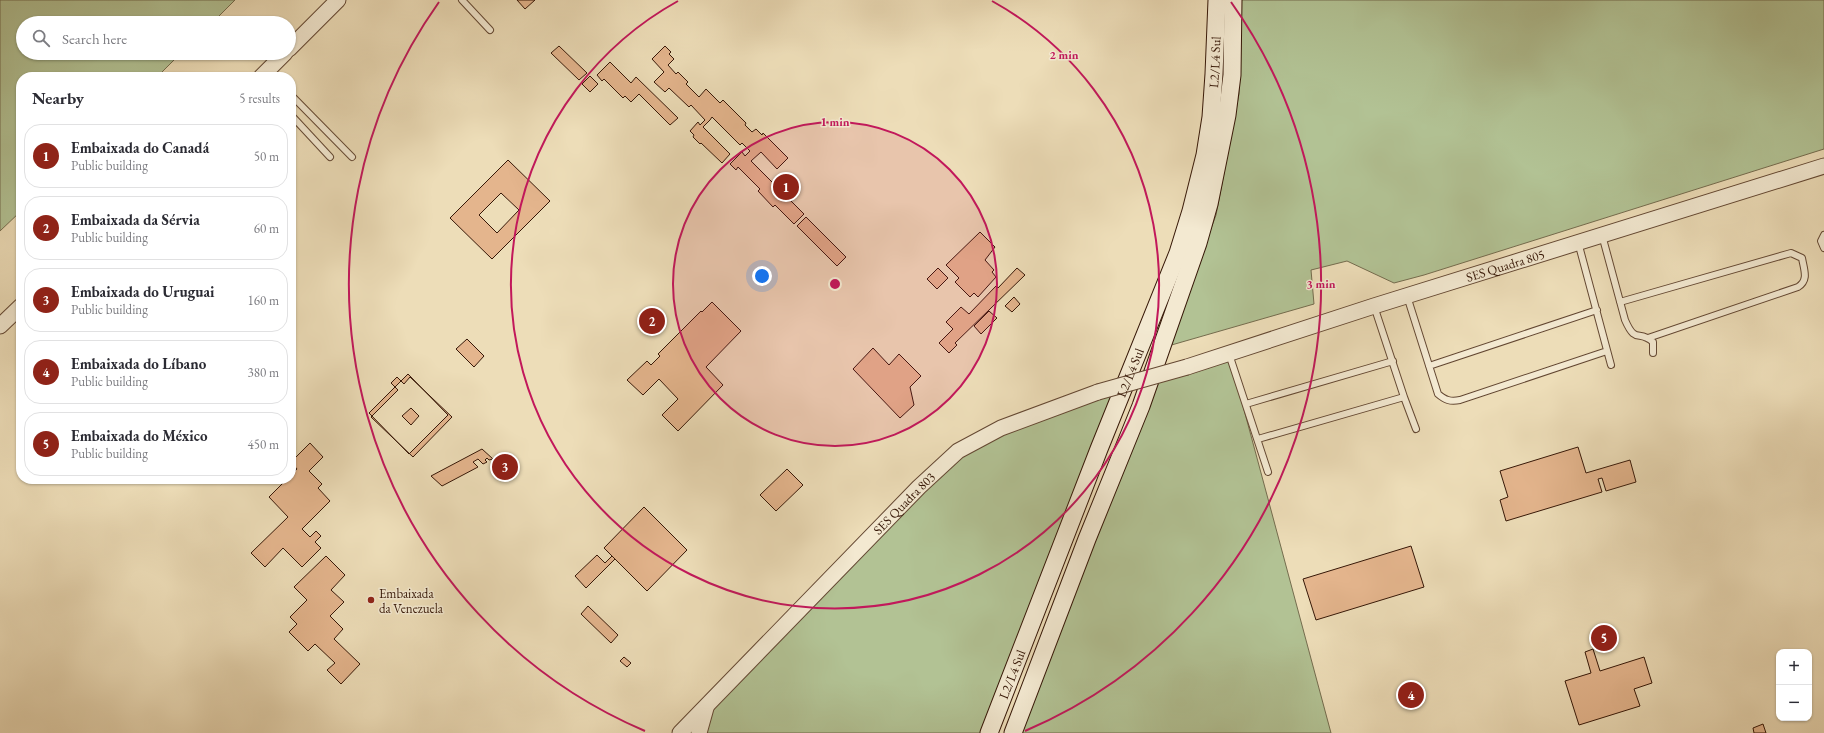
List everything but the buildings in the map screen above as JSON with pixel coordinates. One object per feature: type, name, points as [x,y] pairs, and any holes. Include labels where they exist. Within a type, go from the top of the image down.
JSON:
[{"type":"main road","name":"L2/L4 Sul","points":[[989,733],[1099,449],[1180,246],[1191,211],[1207,140],[1214,81],[1217,0]]},
{"type":"main road","name":"L2/L4 Sul","points":[[1013,733],[1087,539],[1141,406],[1198,243],[1211,196],[1228,115],[1232,75],[1233,0]]},
{"type":"street","points":[[296,41],[338,0]]},
{"type":"street","points":[[269,72],[279,60]]},
{"type":"street","name":"SES Quadra 805","points":[[1187,367],[1374,306],[1824,166]]},
{"type":"street","points":[[0,326],[16,311]]},
{"type":"street","name":"SES Quadra 803","points":[[680,733],[919,487],[958,451],[1012,423],[1098,392],[1187,367]]},
{"type":"street","points":[[699,733],[707,705]]},
{"type":"lane","points":[[462,0],[490,30]]},
{"type":"lane","points":[[296,100],[352,157]]},
{"type":"lane","points":[[296,120],[330,157]]},
{"type":"lane","points":[[1602,235],[1620,302],[1630,332],[1634,335],[1648,338],[1653,342],[1654,353]]},
{"type":"lane","points":[[1824,235],[1821,241],[1824,248]]},
{"type":"lane","points":[[1578,242],[1598,310],[1611,365]]},
{"type":"lane","points":[[1620,302],[1791,253],[1802,258],[1806,278],[1803,284],[1798,287],[1648,338]]},
{"type":"lane","points":[[1407,296],[1438,394],[1453,402],[1607,351]]},
{"type":"lane","points":[[1374,306],[1416,429]]},
{"type":"lane","points":[[1429,366],[1598,310]]},
{"type":"lane","points":[[1229,354],[1268,472]]},
{"type":"lane","points":[[1246,404],[1393,361]]},
{"type":"lane","points":[[1258,439],[1404,397]]},
{"type":"green space","points":[[0,0],[235,0],[219,16],[16,16],[16,60],[174,60],[162,72],[16,72],[16,216],[0,231]]},
{"type":"green space","points":[[1241,0],[1824,0],[1824,149],[1424,275],[1394,283],[1347,261],[1311,270],[1314,304],[1168,346],[1216,215],[1239,94]]},
{"type":"green space","points":[[1229,354],[1331,733],[1013,733],[1149,382]]},
{"type":"green space","points":[[1098,392],[1120,397],[990,733],[701,733],[707,705],[958,451]]},
{"type":"place","name":"Embaixada do Canadá","points":[[786,187]]},
{"type":"place","name":"Embaixada da Sérvia","points":[[652,321]]},
{"type":"place","name":"Embaixada do Uruguai","points":[[505,467]]},
{"type":"place","name":"Embaixada da Venezuela","points":[[371,600]]},
{"type":"place","name":"Embaixada do México","points":[[1604,638]]},
{"type":"place","name":"Embaixada do Líbano","points":[[1411,695]]}]
